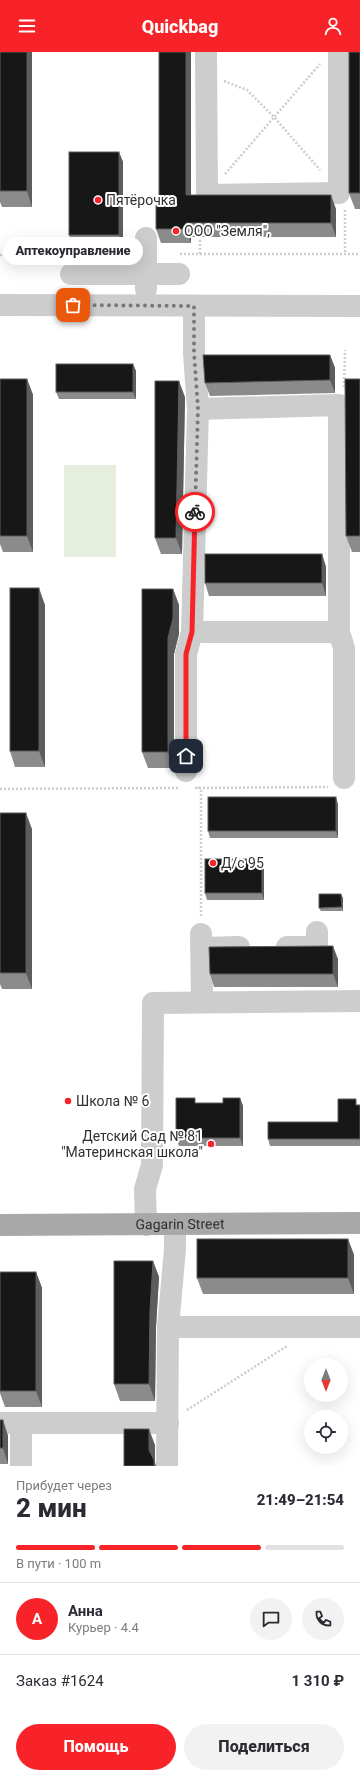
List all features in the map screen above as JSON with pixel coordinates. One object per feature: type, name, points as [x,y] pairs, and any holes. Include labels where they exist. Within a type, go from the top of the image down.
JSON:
[{"type":"main road","name":"Gagarin Street","points":[[0,1225],[360,1223]]},
{"type":"street","points":[[206,52],[207,195],[339,193],[332,55]]},
{"type":"street","points":[[145,305],[146,238]]},
{"type":"street","points":[[70,274],[179,274]]},
{"type":"street","points":[[0,305],[360,306]]},
{"type":"street","points":[[186,771],[186,654],[192,632],[198,409],[194,352],[194,306]]},
{"type":"street","points":[[198,409],[339,405],[339,632],[344,648],[344,778]]},
{"type":"street","points":[[192,632],[339,632]]},
{"type":"street","points":[[202,1002],[201,941],[260,947],[317,947],[317,932]]},
{"type":"street","points":[[146,1225],[145,1189],[152,1165],[153,1003],[360,1001]]},
{"type":"street","points":[[167,1466],[168,1327],[175,1249],[175,1225]]},
{"type":"street","points":[[168,1327],[360,1327]]},
{"type":"street","points":[[21,1466],[11,1422],[168,1422]]},
{"type":"path","points":[[207,195],[274,117],[332,55]]},
{"type":"path","points":[[206,75],[247,90],[274,117],[339,193],[344,201],[345,254]]},
{"type":"path","points":[[200,233],[200,254]]},
{"type":"path","points":[[339,405],[343,398],[345,350]]},
{"type":"path","points":[[186,771],[201,791],[201,941]]},
{"type":"path","points":[[168,1422],[292,1343]]},
{"type":"green space","points":[[64,465],[116,465],[116,557],[64,557]]},
{"type":"building","points":[[0,52],[27,52],[27,191],[0,191]]},
{"type":"building","points":[[159,52],[186,52],[186,195],[331,195],[331,223],[186,223],[186,229],[156,229],[156,206],[159,201]]},
{"type":"building","points":[[349,52],[360,52],[360,193],[349,193]]},
{"type":"building","name":"Пятёрочка","points":[[69,152],[119,152],[119,235],[69,235]]},
{"type":"building","points":[[203,355],[330,355],[330,380],[205,383]]},
{"type":"building","points":[[56,364],[133,364],[133,392],[56,392]]},
{"type":"building","points":[[0,379],[27,379],[27,536],[0,536]]},
{"type":"building","points":[[345,379],[360,379],[360,536],[346,536]]},
{"type":"building","points":[[155,381],[179,381],[176,538],[155,538]]},
{"type":"building","points":[[205,554],[322,554],[322,583],[205,583]]},
{"type":"building","points":[[10,588],[39,588],[39,751],[10,751]]},
{"type":"building","points":[[142,589],[173,589],[173,618],[168,638],[168,752],[142,752]]},
{"type":"building","points":[[208,797],[336,797],[336,831],[208,831]]},
{"type":"building","points":[[0,813],[26,813],[26,973],[0,973]]},
{"type":"building","points":[[205,859],[262,859],[262,893],[205,893]]},
{"type":"building","points":[[319,894],[341,894],[342,907],[319,908]]},
{"type":"building","points":[[333,946],[333,974],[210,974],[209,947]]},
{"type":"building","points":[[176,1098],[195,1098],[195,1103],[223,1103],[223,1098],[240,1098],[240,1138],[176,1138]]},
{"type":"building","points":[[338,1099],[356,1099],[356,1105],[360,1105],[360,1139],[268,1139],[268,1122],[338,1122]]},
{"type":"building","points":[[197,1239],[348,1239],[348,1278],[197,1278]]},
{"type":"building","points":[[114,1261],[153,1261],[150,1311],[149,1384],[114,1384]]},
{"type":"building","points":[[0,1272],[36,1272],[36,1391],[0,1391]]},
{"type":"building","points":[[0,1420],[3,1420],[3,1448],[0,1448]]},
{"type":"building","points":[[124,1429],[149,1429],[149,1450],[154,1460],[154,1466],[124,1466]]},
{"type":"way so far","points":[[73,305],[194,306],[194,352],[198,409],[195,512]]},
{"type":"place","name":"Пятёрочка","points":[[98,200]]},
{"type":"place","name":"ООО \"Земля\",","points":[[176,231]]},
{"type":"place","name":"Аптекоуправление","points":[[73,305]]},
{"type":"place","name":"Д/с 95","points":[[213,863]]},
{"type":"place","name":"Школа № 6","points":[[68,1101]]},
{"type":"place","name":"Детский Сад № 81 \"Материнская школа\"","points":[[211,1144]]},
{"type":"route","points":[[186,756],[186,654],[192,632],[195,512]]}]
